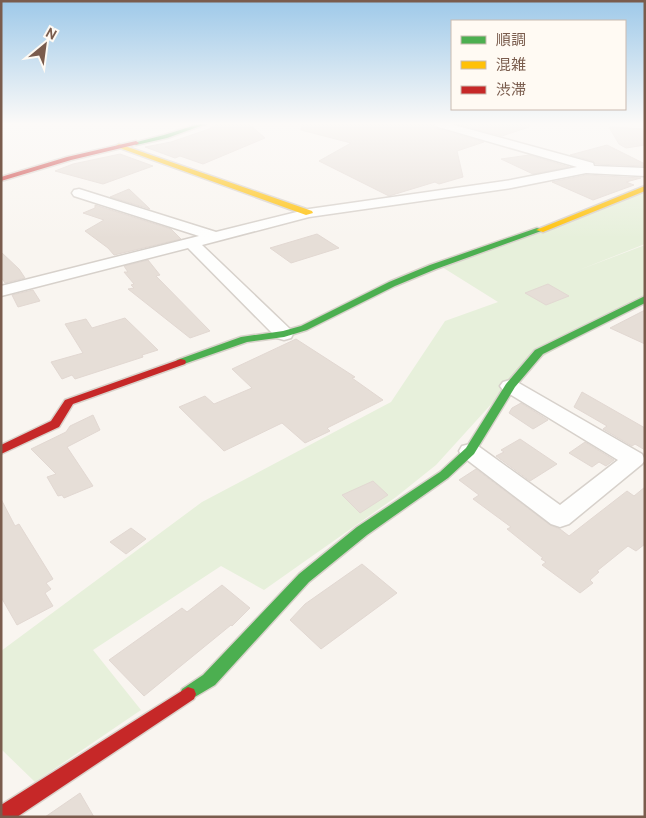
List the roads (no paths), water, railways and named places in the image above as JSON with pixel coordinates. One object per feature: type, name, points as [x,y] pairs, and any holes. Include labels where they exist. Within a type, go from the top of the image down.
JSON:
[{"type":"street","points":[[1,179],[55,162]]},
{"type":"street","points":[[165,162],[309,213]]},
{"type":"street","points":[[573,162],[594,168],[645,172]]},
{"type":"street","points":[[1,291],[309,213],[458,193],[594,168]]},
{"type":"street","points":[[1,450],[55,424],[69,402],[245,340],[284,334],[304,328],[392,284],[433,267],[571,219],[645,188]]},
{"type":"street","points":[[79,193],[213,236]]},
{"type":"street","points":[[192,244],[284,334]]},
{"type":"street","points":[[1,816],[209,680],[304,578],[362,531],[444,475],[470,451],[510,386],[539,352],[567,336],[645,298]]},
{"type":"street","points":[[470,451],[560,518],[634,459],[510,386]]}]
